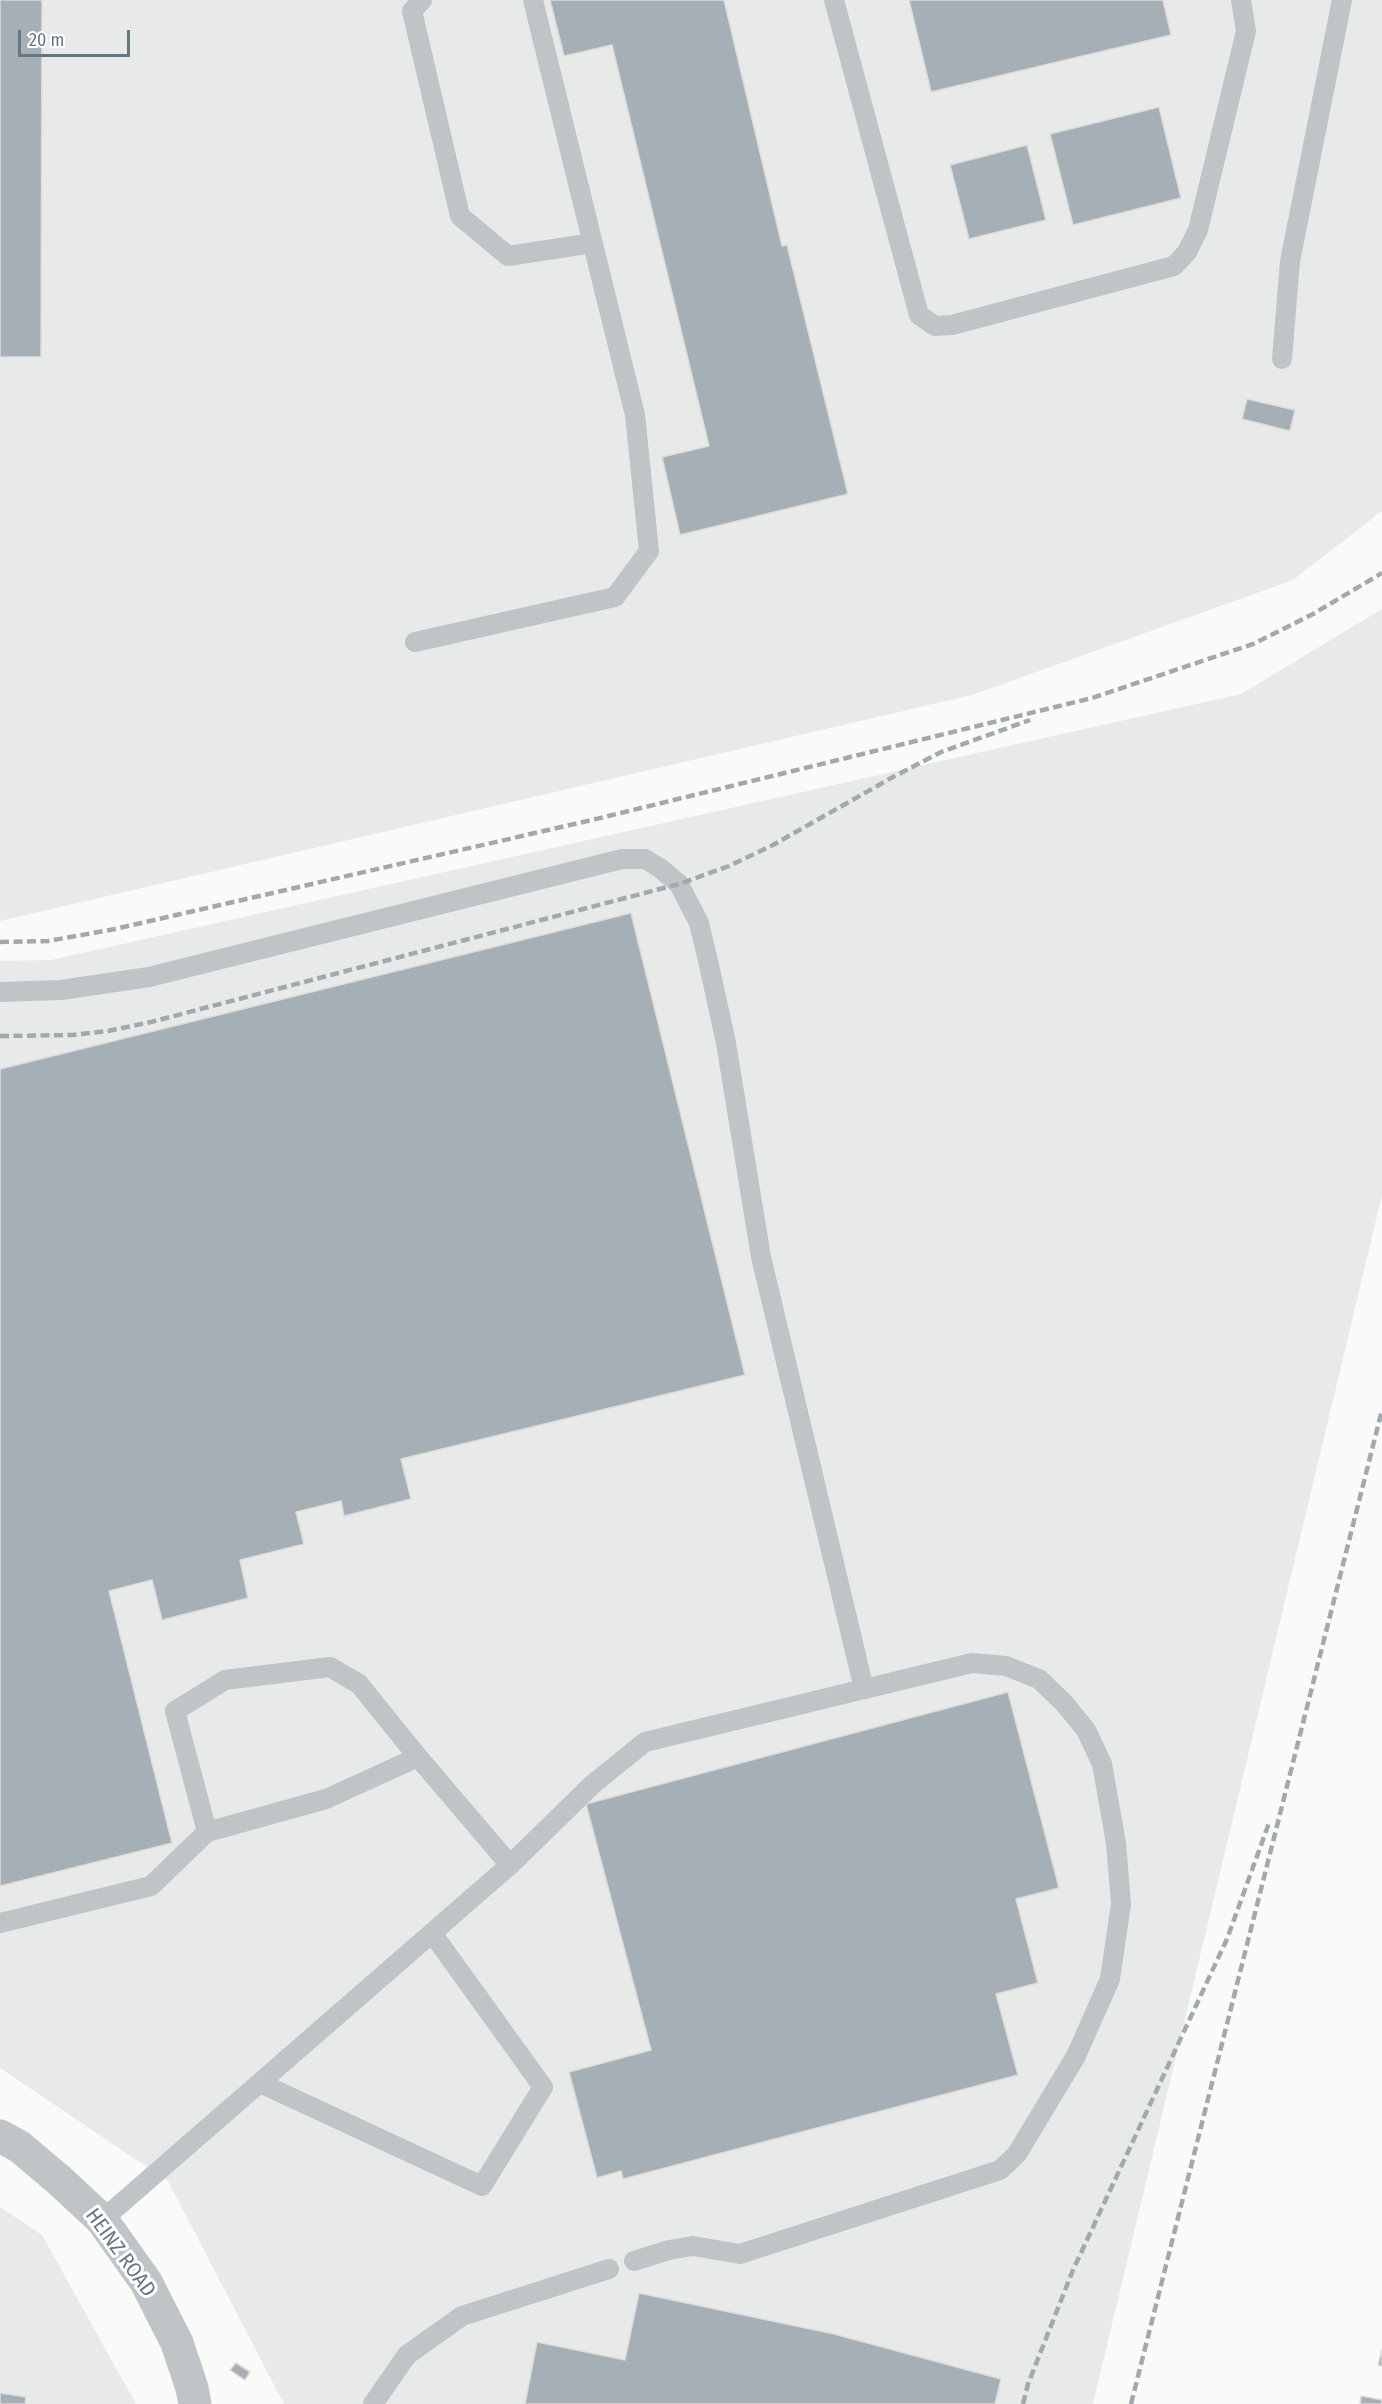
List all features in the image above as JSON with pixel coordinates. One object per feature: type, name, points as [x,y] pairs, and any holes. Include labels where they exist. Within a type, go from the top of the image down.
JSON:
[{"type":"street","name":"HEINZ ROAD","points":[[0,2136],[20,2147],[102,2220],[146,2282],[177,2343],[195,2404]]},
{"type":"lane","points":[[422,0],[412,11],[460,216],[508,256],[592,243]]},
{"type":"lane","points":[[416,642],[615,597],[649,551],[635,415],[533,0]]},
{"type":"lane","points":[[834,0],[919,315],[935,326],[952,325],[1174,266],[1187,252],[1198,230],[1246,31],[1241,0]]},
{"type":"lane","points":[[1282,359],[1290,261],[1342,0]]},
{"type":"lane","points":[[0,992],[61,990],[148,977],[622,859],[645,859],[660,868],[679,884],[699,923],[726,1043],[761,1257],[864,1689]]},
{"type":"lane","points":[[102,2220],[510,1865],[593,1784],[645,1742],[972,1663],[1006,1666],[1039,1678],[1086,1730],[1101,1764],[1116,1843],[1121,1904],[1110,1979],[1077,2056],[1017,2154],[1000,2170],[740,2254],[693,2246],[634,2260]]},
{"type":"lane","points":[[207,1832],[176,1711],[225,1680],[330,1667],[359,1684],[510,1865]]},
{"type":"lane","points":[[0,1923],[151,1886],[207,1832],[326,1799],[418,1757]]},
{"type":"lane","points":[[260,2083],[482,2186],[543,2087],[432,1933]]},
{"type":"lane","points":[[373,2404],[406,2355],[462,2316],[609,2269]]},
{"type":"shaded area","points":[[0,0],[1382,0],[1382,511],[1293,580],[972,695],[0,921]]},
{"type":"shaded area","points":[[1382,609],[1382,1195],[1093,2404],[284,2404],[168,2181],[0,2068],[0,961],[51,960],[1241,694]]},
{"type":"shaded area","points":[[0,2207],[42,2235],[136,2404],[0,2404]]},
{"type":"building","points":[[0,0],[42,0],[41,357],[0,357]]},
{"type":"building","points":[[550,0],[724,0],[782,246],[787,245],[848,494],[680,535],[662,457],[709,446],[612,45],[564,56]]},
{"type":"building","points":[[909,0],[1163,0],[1171,35],[931,92]]},
{"type":"building","points":[[1159,107],[1181,198],[1073,225],[1050,134]]},
{"type":"building","points":[[1027,145],[1046,220],[969,239],[950,165]]},
{"type":"building","points":[[1247,399],[1295,410],[1290,431],[1242,419]]},
{"type":"building","points":[[631,913],[745,1375],[401,1459],[411,1499],[344,1516],[341,1501],[296,1512],[304,1544],[240,1560],[248,1598],[162,1620],[152,1580],[109,1591],[172,1843],[0,1886],[0,1069]]},
{"type":"building","points":[[1008,1692],[1059,1888],[1016,1899],[1038,1983],[996,1994],[1018,2075],[623,2179],[621,2171],[597,2178],[569,2072],[651,2050],[586,1804]]},
{"type":"building","points":[[639,2293],[834,2334],[1001,2379],[995,2404],[525,2404],[537,2342],[625,2360]]},
{"type":"building","points":[[1382,2349],[1382,2366],[1378,2365]]},
{"type":"building","points":[[236,2363],[250,2372],[245,2380],[230,2370]]},
{"type":"building","points":[[0,2393],[26,2397],[25,2404],[0,2404]]},
{"type":"building","points":[[1361,2396],[1382,2400],[1382,2404],[1360,2404]]},
{"type":"railway","points":[[0,942],[48,941],[115,929],[592,820],[1092,698],[1253,644],[1313,614],[1382,573]]},
{"type":"railway","points":[[0,1036],[73,1035],[108,1031],[151,1022],[679,884],[729,866],[773,845],[941,752],[1030,720]]},
{"type":"railway","points":[[1131,2404],[1382,1410]]},
{"type":"railway","points":[[1023,2404],[1028,2384],[1073,2270],[1227,1939],[1269,1823]]}]
